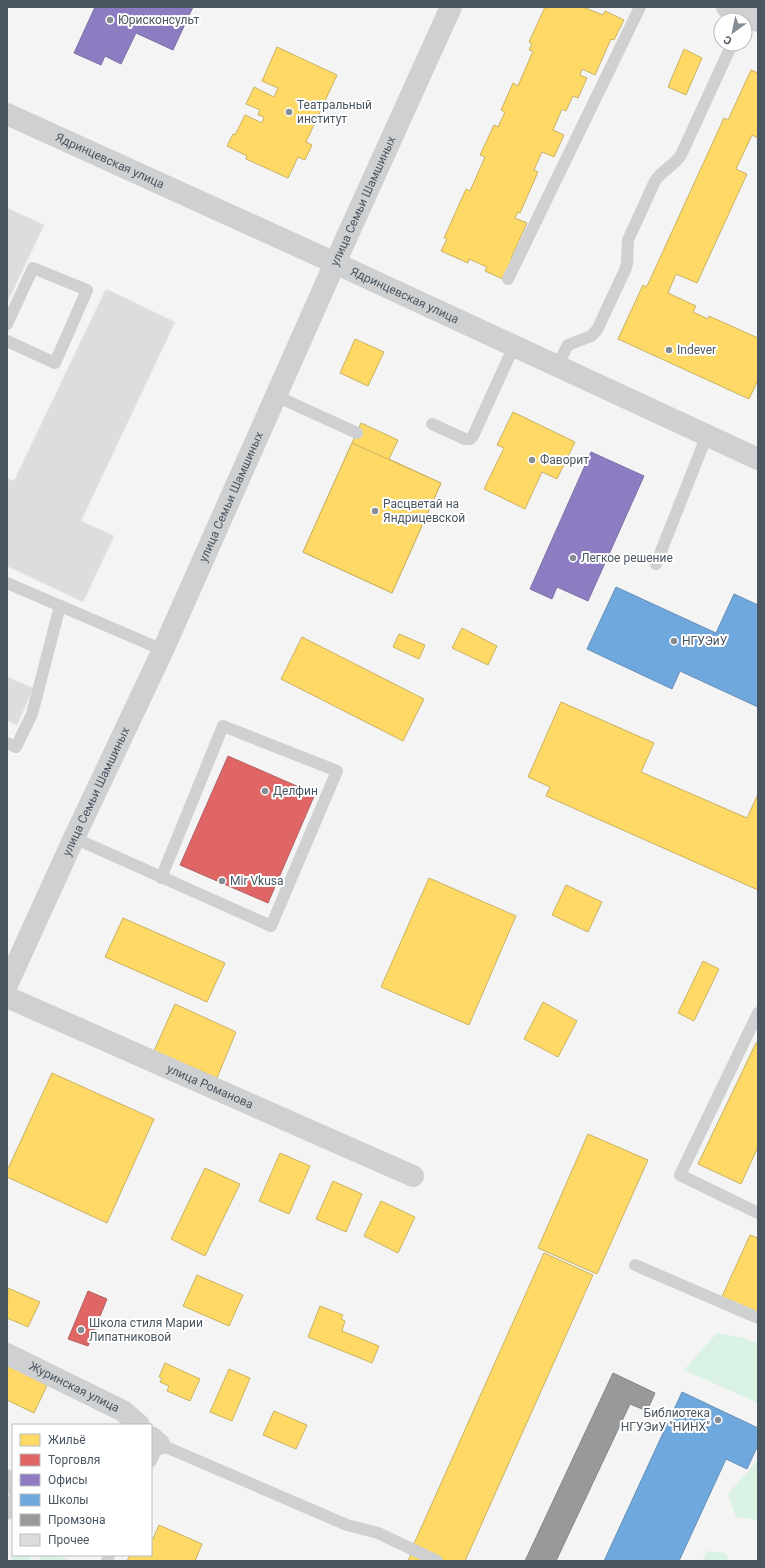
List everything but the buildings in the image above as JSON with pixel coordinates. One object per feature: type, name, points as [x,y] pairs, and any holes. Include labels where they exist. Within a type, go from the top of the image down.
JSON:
[{"type":"street","name":"улица Семьи Шамшиных","points":[[7,985],[74,838],[163,650],[335,263],[451,7]]},
{"type":"street","name":"Ядринцевская улица","points":[[7,114],[335,263],[758,459]]},
{"type":"street","name":"улица Романова","points":[[7,997],[413,1176]]},
{"type":"street","name":"Журинская улица","points":[[7,1354],[123,1411],[137,1424]]},
{"type":"lane","points":[[508,279],[640,7]]},
{"type":"lane","points":[[558,366],[568,345],[591,336],[597,330],[625,270],[628,240],[655,181],[659,174],[677,161],[681,155],[728,52]]},
{"type":"lane","points":[[7,324],[33,268],[87,290],[55,363],[7,341]]},
{"type":"lane","points":[[432,424],[465,439],[470,439],[473,436],[514,346]]},
{"type":"lane","points":[[276,396],[356,433]]},
{"type":"lane","points":[[656,564],[707,435]]},
{"type":"lane","points":[[7,583],[163,650]]},
{"type":"lane","points":[[7,743],[16,746],[32,714],[60,606]]},
{"type":"lane","points":[[74,838],[161,878],[271,926],[337,771],[223,726],[161,878]]},
{"type":"lane","points":[[758,1013],[680,1175],[758,1213]]},
{"type":"lane","points":[[635,1265],[758,1318]]},
{"type":"lane","points":[[154,1447],[348,1525],[378,1533],[437,1561]]},
{"type":"lane","points":[[7,1475],[12,1488]]},
{"type":"lane","points":[[7,1514],[12,1502]]},
{"type":"green space","points":[[717,1333],[744,1338],[758,1344],[758,1403],[684,1370]]},
{"type":"green space","points":[[758,1460],[758,1520],[736,1517],[728,1494]]},
{"type":"green space","points":[[707,1551],[725,1553],[730,1561],[702,1561]]},
{"type":"green space","points":[[12,1556],[32,1556],[30,1561],[10,1561]]},
{"type":"green space","points":[[40,1556],[60,1556],[71,1561],[38,1561]]},
{"type":"place","name":"Юрисконсульт","points":[[110,20]]},
{"type":"place","name":"Театральный институт","points":[[289,112]]},
{"type":"place","name":"Indever","points":[[669,350]]},
{"type":"place","name":"Фаворит","points":[[532,460]]},
{"type":"place","name":"Расцветай на Яндрицевской","points":[[375,511]]},
{"type":"place","name":"Легкое решение","points":[[573,558]]},
{"type":"place","name":"НГУЭиУ","points":[[674,641]]},
{"type":"place","name":"Делфин","points":[[265,791]]},
{"type":"place","name":"Mir Vkusa","points":[[222,881]]},
{"type":"place","name":"Школа стиля Марии Липатниковой","points":[[81,1330]]},
{"type":"place","name":"Библиотека НГУЭиУ \"НИНХ\"","points":[[718,1420]]}]
